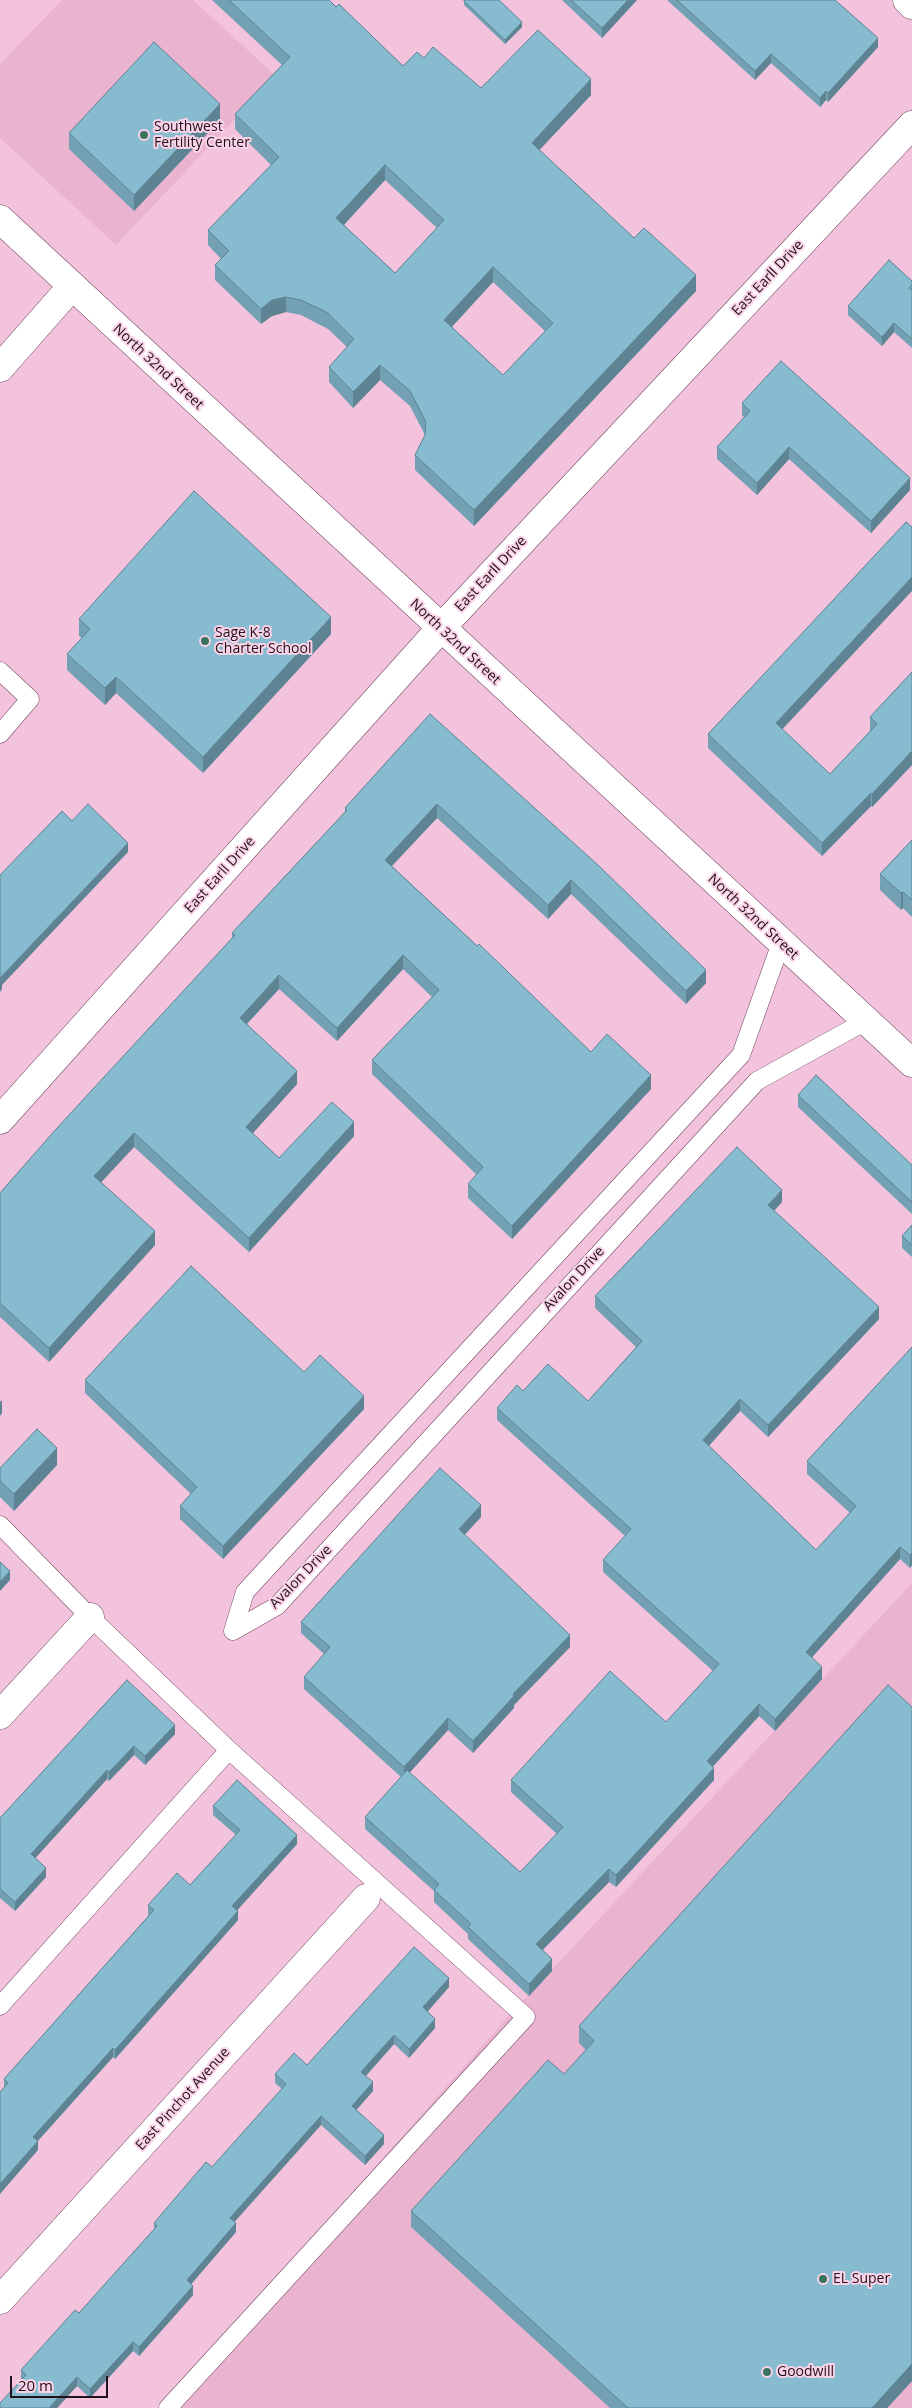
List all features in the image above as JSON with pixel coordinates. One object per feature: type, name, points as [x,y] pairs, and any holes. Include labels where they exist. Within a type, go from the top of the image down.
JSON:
[{"type":"street","points":[[907,0],[912,5]]},
{"type":"street","name":"East Earll Drive","points":[[0,1120],[440,629],[912,125]]},
{"type":"street","name":"North 32nd Street","points":[[0,219],[440,629],[912,1064]]},
{"type":"street","points":[[0,368],[72,286]]},
{"type":"street","points":[[0,1715],[90,1617]]},
{"type":"street","name":"East Pinchot Avenue","points":[[0,2300],[366,1898]]},
{"type":"lane","points":[[0,671],[30,699],[0,734]]},
{"type":"lane","name":"Avalon Drive","points":[[781,943],[741,1055],[245,1592],[233,1631],[277,1606],[757,1081],[866,1021]]},
{"type":"lane","points":[[0,1525],[90,1617],[229,1750],[526,2017],[168,2408]]},
{"type":"lane","points":[[0,2006],[229,1750]]},
{"type":"shaded area","points":[[62,0],[193,0],[276,76],[116,245],[0,138],[0,64]]},
{"type":"shaded area","points":[[912,1583],[912,2408],[162,2408],[505,2020]]},
{"type":"building","points":[[229,0],[329,0],[336,7],[339,4],[403,66],[417,52],[424,58],[433,47],[481,88],[538,30],[591,79],[532,143],[634,238],[644,228],[696,275],[474,510],[415,455],[425,435],[426,422],[410,391],[380,365],[353,392],[329,367],[354,339],[328,313],[301,300],[286,297],[272,300],[261,309],[215,265],[229,251],[208,230],[279,157],[235,114],[290,57]],"holes":[[[385,165],[444,220],[395,273],[336,218]],[[493,267],[553,323],[503,375],[444,320]]]},
{"type":"building","points":[[464,0],[499,0],[522,22],[505,40]]},
{"type":"building","points":[[571,0],[628,0],[602,28]]},
{"type":"building","points":[[677,0],[835,0],[878,38],[828,93],[826,91],[820,98],[771,54],[755,71]]},
{"type":"building","name":"Southwest Fertility Center","points":[[154,42],[220,104],[134,195],[69,133]]},
{"type":"building","points":[[889,260],[912,281],[912,285],[909,288],[912,290],[912,339],[894,323],[882,337],[848,306]]},
{"type":"building","points":[[781,361],[910,478],[871,521],[789,447],[757,483],[717,447],[750,411],[742,403]]},
{"type":"building","name":"Sage K-8 Charter School","points":[[194,491],[331,617],[203,757],[116,677],[105,688],[67,654],[90,629],[79,619]]},
{"type":"building","points":[[906,522],[912,527],[912,577],[776,723],[830,774],[877,724],[870,717],[912,672],[912,751],[822,843],[708,734]]},
{"type":"building","points":[[430,714],[598,865],[706,970],[686,991],[571,880],[548,905],[437,804],[385,860],[477,946],[479,944],[591,1052],[607,1034],[651,1075],[512,1226],[468,1184],[483,1167],[372,1060],[439,990],[403,955],[337,1028],[279,975],[240,1018],[297,1071],[246,1127],[279,1158],[332,1102],[354,1122],[249,1238],[134,1133],[94,1176],[155,1231],[49,1348],[0,1303],[0,1193],[57,1128],[235,935],[232,933],[347,810],[345,808]]},
{"type":"building","points":[[88,804],[128,843],[0,978],[0,875],[62,811],[72,821]]},
{"type":"building","points":[[912,840],[912,900],[903,892],[901,893],[880,874]]},
{"type":"building","points":[[816,1075],[912,1165],[912,1202],[798,1095]]},
{"type":"building","points":[[737,1147],[782,1190],[768,1205],[879,1307],[768,1425],[740,1399],[703,1440],[816,1550],[856,1506],[807,1461],[912,1347],[912,1553],[910,1555],[900,1547],[806,1652],[822,1667],[775,1719],[759,1704],[707,1761],[714,1768],[616,1875],[609,1869],[536,1944],[552,1959],[529,1984],[468,1927],[471,1924],[434,1890],[439,1884],[365,1817],[407,1770],[520,1872],[563,1827],[511,1780],[610,1671],[666,1722],[719,1664],[603,1560],[631,1529],[497,1408],[517,1385],[523,1391],[548,1364],[588,1401],[642,1341],[595,1296]]},
{"type":"building","points":[[912,1225],[912,1245],[902,1236]]},
{"type":"building","points":[[191,1266],[304,1372],[320,1355],[364,1396],[223,1546],[180,1506],[197,1487],[85,1380]]},
{"type":"building","points":[[37,1429],[57,1448],[14,1494],[0,1481],[0,1468]]},
{"type":"building","points":[[440,1468],[481,1505],[459,1529],[570,1635],[513,1694],[514,1696],[473,1741],[448,1718],[404,1767],[304,1677],[330,1647],[301,1622]]},
{"type":"building","points":[[0,1562],[10,1571],[0,1582]]},
{"type":"building","points":[[127,1680],[175,1725],[145,1756],[134,1746],[109,1772],[107,1770],[31,1854],[46,1868],[15,1902],[0,1889],[0,1818]]},
{"type":"building","points":[[888,1685],[912,1707],[912,2364],[872,2408],[628,2408],[411,2211],[548,2060],[564,2074],[594,2041],[579,2026]]},
{"type":"building","points":[[237,1780],[297,1835],[232,1906],[238,1911],[115,2050],[113,2048],[33,2137],[38,2141],[0,2184],[0,2092],[8,2083],[4,2079],[154,1910],[148,1905],[177,1873],[190,1885],[240,1830],[213,1806]]},
{"type":"building","points":[[414,1947],[449,1978],[423,2007],[435,2019],[409,2049],[394,2035],[361,2072],[373,2082],[352,2106],[384,2135],[365,2156],[321,2116],[230,2218],[236,2223],[187,2280],[193,2286],[139,2347],[133,2342],[90,2389],[77,2377],[49,2408],[0,2408],[0,2403],[26,2375],[21,2370],[75,2310],[79,2313],[157,2226],[154,2223],[206,2162],[212,2167],[286,2084],[275,2074],[294,2053],[307,2065]]},
{"type":"place","name":"Southwest Fertility Center","points":[[144,135]]},
{"type":"place","name":"Sage K-8 Charter School","points":[[205,641]]},
{"type":"place","name":"EL Super","points":[[823,2279]]},
{"type":"place","name":"Goodwill","points":[[767,2372]]}]
